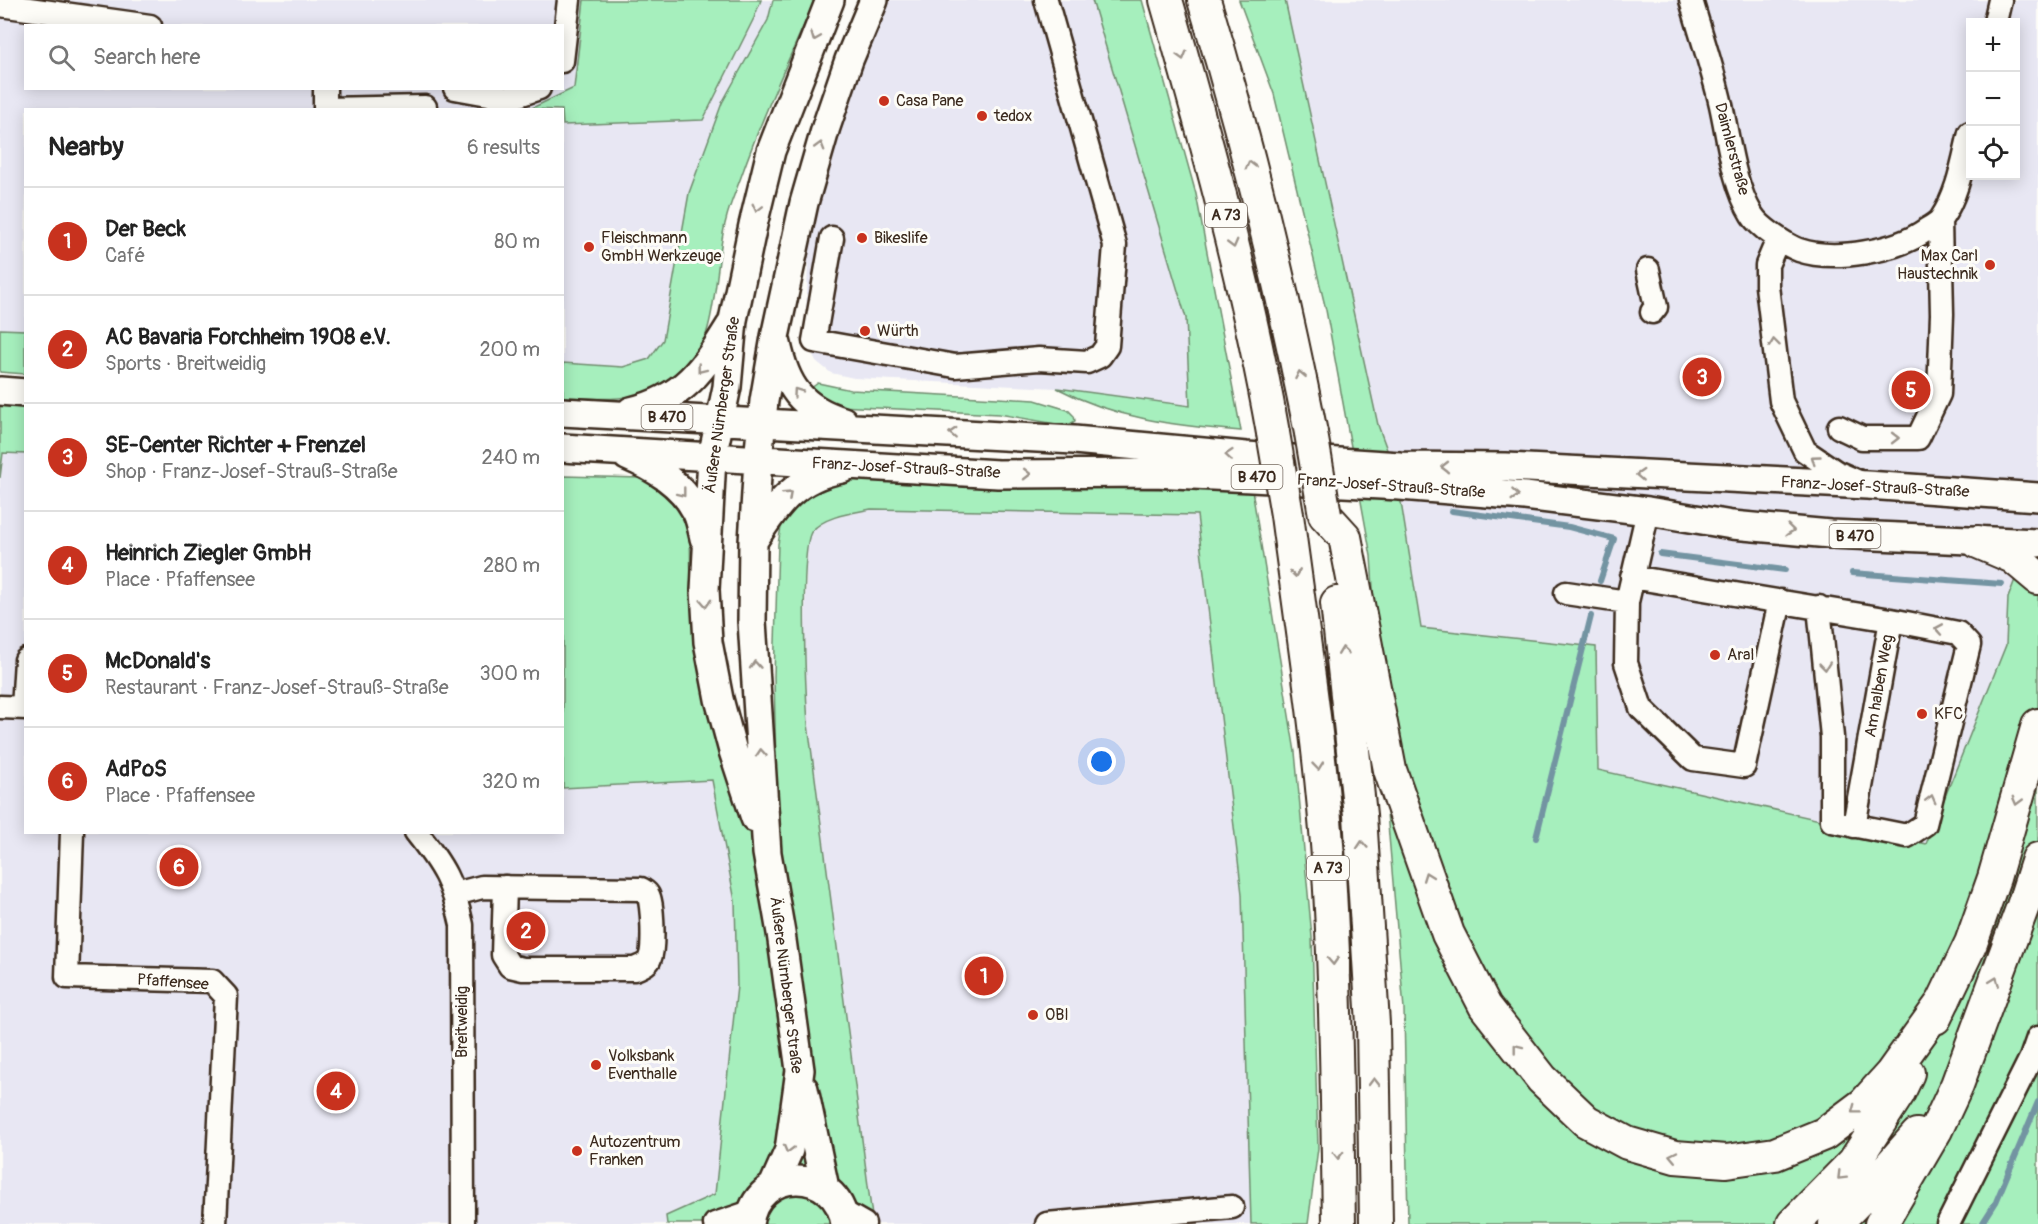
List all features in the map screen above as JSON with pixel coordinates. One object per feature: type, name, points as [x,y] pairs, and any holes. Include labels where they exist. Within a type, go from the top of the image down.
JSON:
[{"type":"highway","name":"A 73","points":[[1166,0],[1236,255],[1259,353],[1287,515],[1328,855],[1336,1012],[1339,1224]]},
{"type":"highway","name":"A 73","points":[[1204,0],[1269,240],[1293,344],[1325,515],[1344,660],[1360,815],[1373,1024],[1376,1224]]},
{"type":"highway","points":[[1325,515],[1345,537],[1390,770],[1448,934],[1485,1006],[1542,1079],[1586,1121],[1627,1143],[1675,1157],[1726,1161],[1774,1154],[1824,1134],[1864,1104],[1891,1074],[1944,1000]]},
{"type":"highway","points":[[1978,542],[2013,557],[2038,579]]},
{"type":"highway","points":[[1793,1224],[1854,1162],[1898,1094],[1971,943],[1994,879],[2038,725]]},
{"type":"highway","points":[[1881,1224],[1936,1130],[1957,1085],[2038,859]]},
{"type":"highway","points":[[1835,1224],[1914,1139],[1974,1036]]},
{"type":"main road","name":"Äußere Nürnberger Straße","points":[[767,853],[733,751],[719,699],[708,642],[705,590],[712,457],[718,420],[727,387],[733,320],[771,151],[830,0]]},
{"type":"main road","name":"Äußere Nürnberger Straße","points":[[750,1218],[760,1197],[773,1186],[789,1150],[800,1070],[781,933],[767,853],[752,621],[753,542],[758,460],[775,337],[794,243],[813,170],[849,60],[874,0]]},
{"type":"main road","points":[[615,414],[641,409],[660,402],[684,387],[712,355],[733,320]]},
{"type":"main road","points":[[775,337],[782,368],[796,393],[804,402],[826,416],[866,428]]},
{"type":"main road","points":[[0,391],[24,393]]},
{"type":"main road","name":"Franz-Josef-Strauß-Straße","points":[[564,412],[1074,440],[1246,456],[1400,466],[1506,467],[2038,496]]},
{"type":"main road","name":"Franz-Josef-Strauß-Straße","points":[[564,448],[998,474],[1155,473],[1263,478],[1525,496],[1648,511],[1732,525],[1830,534],[2038,543]]},
{"type":"main road","points":[[615,451],[670,478],[696,511],[706,544]]},
{"type":"main road","points":[[753,542],[774,510],[792,490],[818,476],[837,470],[864,466]]},
{"type":"main road","points":[[1648,511],[1658,492],[1674,483],[1698,478]]},
{"type":"main road","points":[[2007,494],[2038,481]]},
{"type":"main road","points":[[800,1070],[825,1188]]},
{"type":"main road","points":[[773,1186],[799,1179],[812,1182],[825,1188],[850,1220]]},
{"type":"street","points":[[564,44],[569,0]]},
{"type":"street","points":[[832,238],[814,341],[955,366],[1039,359],[1087,362],[1100,356],[1107,346],[1115,244],[1046,0]]},
{"type":"street","name":"Daimlerstraße","points":[[1691,0],[1720,102],[1739,184],[1752,217],[1778,239],[1800,250],[1826,254],[1856,253],[1890,248],[1914,239],[1940,220],[1958,182],[1966,152]]},
{"type":"street","points":[[1996,18],[2000,0]]},
{"type":"street","points":[[0,5],[136,24]]},
{"type":"street","points":[[325,90],[325,108]]},
{"type":"street","points":[[425,108],[436,93],[446,90]]},
{"type":"street","points":[[459,90],[504,104],[535,90]]},
{"type":"street","points":[[1839,428],[1862,438],[1918,438],[1939,394],[1942,314],[1940,220]]},
{"type":"street","points":[[1778,239],[1767,265],[1767,286],[1781,401],[1805,451],[1836,472],[1867,485]]},
{"type":"street","points":[[1648,270],[1656,307],[1652,312]]},
{"type":"street","points":[[1648,511],[1627,602],[1626,663],[1641,708],[1693,759],[1743,766],[1780,601]]},
{"type":"street","name":"Am halben Weg","points":[[1632,577],[1891,620],[1854,826]]},
{"type":"street","points":[[1566,593],[1627,602]]},
{"type":"street","points":[[1819,607],[1832,737],[1832,821],[1907,836],[1925,824],[1969,645],[1958,633],[1891,620]]},
{"type":"street","points":[[0,707],[24,708]]},
{"type":"street","name":"Pfaffensee","points":[[72,834],[67,977],[212,981],[226,996],[216,1224]]},
{"type":"street","name":"Breitweidig","points":[[418,834],[443,868],[455,894],[462,925],[463,1224]]},
{"type":"street","points":[[455,894],[474,888],[505,887],[641,889],[648,895],[651,906],[652,949],[650,959],[635,969],[523,969],[510,966],[503,955],[505,887]]},
{"type":"street","points":[[1948,1224],[2031,1058],[2038,1038]]},
{"type":"street","points":[[1047,1224],[1232,1207]]},
{"type":"street","points":[[716,1224],[750,1218]]},
{"type":"shaded area","points":[[0,0],[773,0],[768,20],[722,103],[689,193],[663,340],[649,359],[622,367],[564,363],[564,108],[24,108],[24,330],[0,329]]},
{"type":"shaded area","points":[[889,0],[1092,0],[1186,318],[1190,406],[1057,388],[854,378],[831,373],[816,361],[808,345],[806,320],[808,262],[817,199],[854,83]]},
{"type":"shaded area","points":[[1285,0],[2038,0],[2038,521],[2008,598],[2006,645],[1926,844],[1597,770],[1596,647],[1421,628],[1397,477],[1378,425]]},
{"type":"shaded area","points":[[3,453],[24,454],[24,834],[564,834],[564,788],[713,780],[735,901],[737,986],[715,1194],[666,1216],[667,1224],[0,1224],[0,478]]},
{"type":"shaded area","points":[[871,509],[1197,515],[1242,894],[1251,1224],[873,1224],[808,724],[805,654],[806,551],[809,534],[817,526],[830,519]]},
{"type":"green space","points":[[584,0],[761,0],[703,120],[564,125],[564,108],[532,108],[574,88]]},
{"type":"green space","points":[[773,0],[815,0],[767,110],[729,209],[722,238],[710,322],[704,342],[695,359],[684,372],[655,390],[626,397],[564,397],[564,363],[623,367],[649,359],[663,340],[689,193],[722,103],[768,20]]},
{"type":"green space","points":[[1092,0],[1142,0],[1196,194],[1241,431],[1193,427],[1124,414],[1079,399],[1057,388],[1190,406],[1186,318]]},
{"type":"green space","points":[[1239,0],[1285,0],[1378,425],[1397,477],[1421,628],[1596,647],[1598,770],[1926,844],[2006,645],[2008,598],[2016,577],[2038,584],[2038,1224],[1408,1224],[1404,1009],[1387,813],[1371,556],[1326,310],[1274,94]]},
{"type":"green space","points":[[0,329],[24,330],[24,374],[0,372]]},
{"type":"green space","points":[[818,383],[851,390],[1035,400],[1068,410],[1074,416],[1075,421],[1067,426],[999,414],[838,406],[807,391]]},
{"type":"green space","points":[[0,406],[24,408],[24,454],[3,453],[0,478]]},
{"type":"green space","points":[[564,476],[641,478],[658,485],[675,501],[688,521],[691,594],[701,661],[731,777],[776,770],[774,677],[778,544],[781,527],[790,508],[806,492],[848,478],[1090,488],[1252,490],[1295,752],[1312,937],[1318,1148],[1308,1224],[1251,1224],[1242,894],[1197,515],[871,509],[831,519],[812,531],[808,542],[804,591],[808,724],[873,1224],[667,1224],[666,1216],[715,1194],[737,986],[735,901],[712,780],[564,788]]},
{"type":"waterway","points":[[1452,511],[1569,527],[1614,539],[1600,581]]},
{"type":"waterway","points":[[1660,554],[1785,570]]},
{"type":"waterway","points":[[1852,573],[2002,584]]},
{"type":"waterway","points":[[1536,838],[1591,616]]},
{"type":"waterway","points":[[1982,1224],[1996,1202],[2038,1102]]},
{"type":"place","name":"Casa Pane","points":[[884,101]]},
{"type":"place","name":"tedox","points":[[982,116]]},
{"type":"place","name":"Bikeslife","points":[[862,238]]},
{"type":"place","name":"Fleischmann GmbH Werkzeuge","points":[[589,247]]},
{"type":"place","name":"Max Carl Haustechnik","points":[[1990,265]]},
{"type":"place","name":"Würth","points":[[865,331]]},
{"type":"place","name":"SE-Center Richter + Frenzel","points":[[1702,377]]},
{"type":"place","name":"McDonald's","points":[[1911,390]]},
{"type":"place","name":"Aral","points":[[1715,655]]},
{"type":"place","name":"KFC","points":[[1922,714]]},
{"type":"place","name":"AdPoS","points":[[179,867]]},
{"type":"place","name":"AC Bavaria Forchheim 1908 e.V.","points":[[526,931]]},
{"type":"place","name":"Der Beck","points":[[984,976]]},
{"type":"place","name":"OBI","points":[[1033,1015]]},
{"type":"place","name":"Volksbank Eventhalle","points":[[596,1065]]},
{"type":"place","name":"Heinrich Ziegler GmbH","points":[[336,1091]]},
{"type":"place","name":"Autozentrum Franken","points":[[577,1151]]}]
